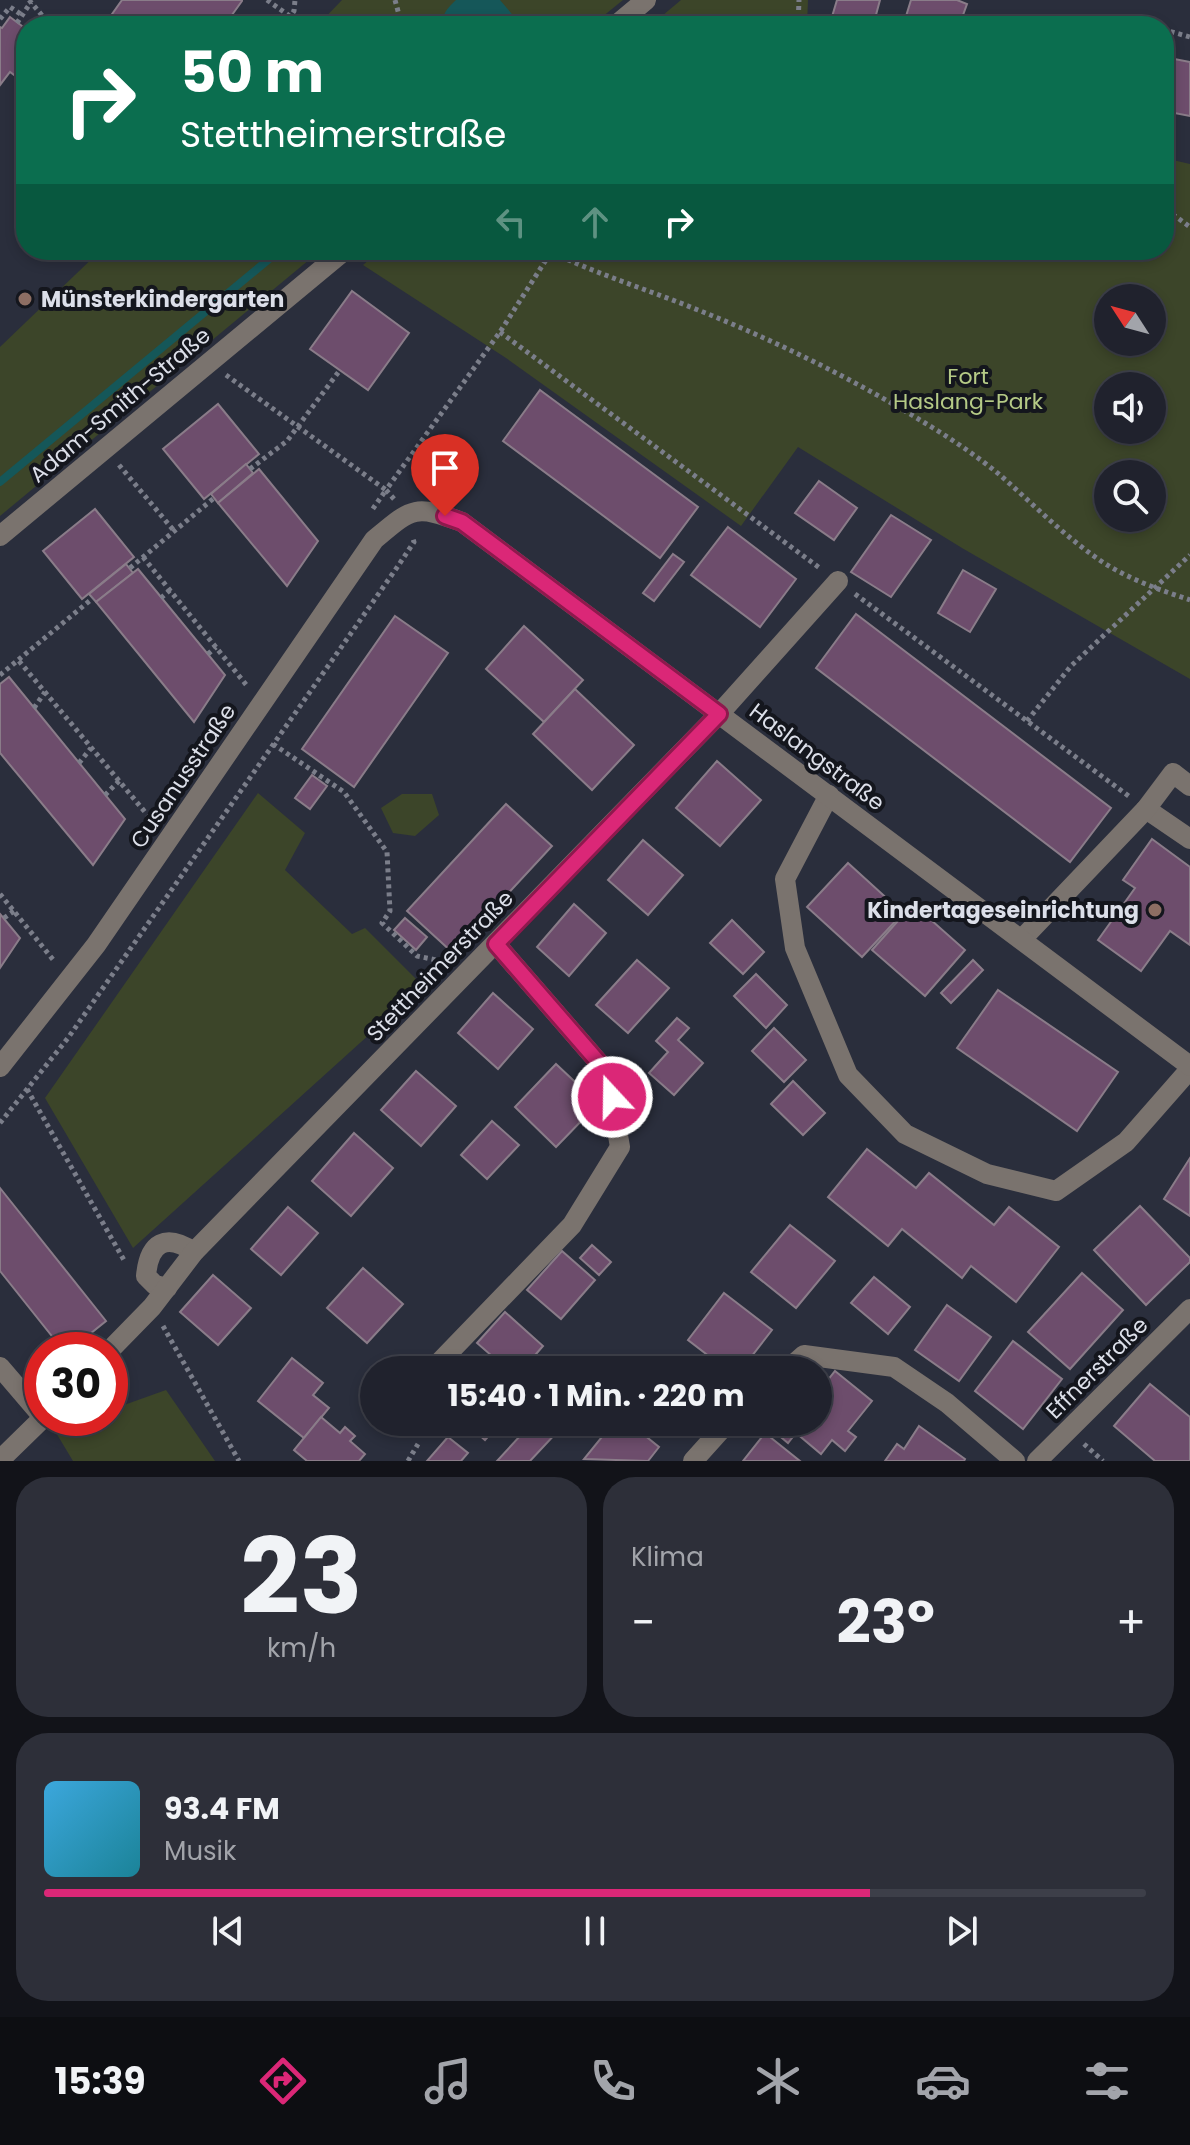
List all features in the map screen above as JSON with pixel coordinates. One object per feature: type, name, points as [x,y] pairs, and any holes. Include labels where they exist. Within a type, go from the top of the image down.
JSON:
[{"type":"street","points":[[627,16],[646,0]]},
{"type":"street","name":"Adam-Smith-Straße","points":[[0,536],[333,260]]},
{"type":"street","name":"Haslangstraße","points":[[406,513],[429,510],[462,522],[1190,1067]]},
{"type":"street","name":"Cusanusstraße","points":[[0,1067],[96,945],[374,540],[406,513]]},
{"type":"street","name":"Stettheimerstraße","points":[[127,1332],[167,1288],[194,1252],[719,714],[838,581]]},
{"type":"street","points":[[1022,939],[1146,809],[1173,773],[1190,786]]},
{"type":"street","points":[[829,795],[785,879],[795,948],[848,1075],[905,1134],[987,1174],[1056,1191],[1126,1142],[1190,1067]]},
{"type":"street","points":[[1146,809],[1190,839]]},
{"type":"street","points":[[446,1356],[572,1225],[620,1147],[607,1072],[496,944]]},
{"type":"street","points":[[167,1288],[155,1285],[146,1276],[148,1258],[155,1247],[168,1241],[179,1242],[194,1252]]},
{"type":"street","name":"Effnerstraße","points":[[1037,1461],[1190,1309]]},
{"type":"street","points":[[832,1359],[894,1367],[947,1403],[1015,1461]]},
{"type":"street","points":[[0,1367],[24,1396]]},
{"type":"street","points":[[0,1460],[24,1435]]},
{"type":"street","points":[[693,1461],[715,1436]]},
{"type":"path","points":[[267,0],[290,16]]},
{"type":"path","points":[[0,19],[10,7],[22,15],[30,1]]},
{"type":"path","points":[[569,260],[780,345],[871,392],[928,424],[997,473],[1070,539],[1105,564],[1190,600]]},
{"type":"path","points":[[209,362],[386,490]]},
{"type":"path","points":[[250,469],[299,428],[340,370]]},
{"type":"path","points":[[106,448],[175,532]]},
{"type":"path","points":[[130,568],[214,498]]},
{"type":"path","points":[[1027,721],[1071,666],[1190,555]]},
{"type":"path","points":[[143,557],[249,688]]},
{"type":"path","points":[[161,598],[170,590]]},
{"type":"path","points":[[0,675],[93,598]]},
{"type":"path","points":[[208,654],[216,647]]},
{"type":"path","points":[[19,661],[168,840]]},
{"type":"path","points":[[34,708],[45,692]]},
{"type":"path","points":[[273,744],[344,792],[387,852],[390,911],[382,923],[417,956],[454,964],[466,974]]},
{"type":"path","points":[[79,763],[91,747]]},
{"type":"path","points":[[105,795],[119,781]]},
{"type":"path","points":[[0,894],[57,964]]},
{"type":"path","points":[[4,918],[14,911]]},
{"type":"green space","points":[[342,0],[623,0],[603,16],[327,16]]},
{"type":"green space","points":[[681,0],[808,0],[807,16],[662,16]]},
{"type":"green space","name":"Fort Haslang-Park","points":[[1174,160],[1190,164],[1190,679],[962,548],[798,447],[741,526],[506,358],[363,265],[369,260],[1174,260]]},
{"type":"green space","points":[[91,260],[309,260],[0,516],[0,347]]},
{"type":"green space","points":[[258,793],[305,833],[285,870],[352,934],[365,928],[423,986],[133,1248],[45,1098]]},
{"type":"green space","points":[[402,794],[432,794],[439,815],[415,836],[393,833],[381,808]]},
{"type":"green space","points":[[166,1390],[215,1461],[73,1461],[58,1436],[128,1436],[128,1404]]},
{"type":"shaded area","points":[[456,0],[500,0],[514,16],[444,16]]},
{"type":"building","points":[[122,0],[242,0],[231,16],[111,16]]},
{"type":"building","points":[[837,0],[880,0],[876,16],[832,16]]},
{"type":"building","points":[[911,0],[957,0],[967,4],[963,16],[906,16]]},
{"type":"building","points":[[10,17],[16,22],[16,76],[10,72],[0,85],[0,27]]},
{"type":"building","points":[[1174,59],[1190,62],[1190,116],[1174,113]]},
{"type":"building","points":[[352,291],[409,333],[368,390],[310,349]]},
{"type":"building","points":[[540,390],[698,507],[660,558],[503,441]]},
{"type":"building","points":[[218,404],[259,454],[204,499],[163,449]]},
{"type":"building","points":[[246,464],[253,473],[218,503],[211,494]]},
{"type":"building","points":[[259,469],[318,541],[287,586],[218,503]]},
{"type":"building","points":[[819,481],[857,508],[834,540],[795,513]]},
{"type":"building","points":[[95,509],[134,557],[82,599],[43,551]]},
{"type":"building","points":[[891,515],[931,540],[891,597],[851,572]]},
{"type":"building","points":[[728,527],[796,579],[760,627],[691,575]]},
{"type":"building","points":[[673,554],[684,562],[654,601],[643,593]]},
{"type":"building","points":[[126,564],[133,573],[96,602],[89,594]]},
{"type":"building","points":[[138,569],[225,675],[194,722],[96,602]]},
{"type":"building","points":[[963,570],[996,589],[970,632],[938,613]]},
{"type":"building","points":[[856,614],[1111,808],[1070,862],[816,668]]},
{"type":"building","points":[[395,616],[448,653],[354,787],[302,749]]},
{"type":"building","points":[[524,626],[583,680],[544,722],[486,669]]},
{"type":"building","points":[[9,677],[125,819],[93,865],[0,753],[0,684]]},
{"type":"building","points":[[575,689],[634,745],[592,790],[533,734]]},
{"type":"building","points":[[717,761],[761,800],[720,846],[676,808]]},
{"type":"building","points":[[312,775],[327,786],[310,809],[295,798]]},
{"type":"building","points":[[506,804],[552,846],[453,953],[407,911]]},
{"type":"building","name":"Kindertageseinrichtung","points":[[1152,839],[1190,867],[1190,945],[1170,931],[1141,971],[1098,940],[1135,888],[1123,880]]},
{"type":"building","points":[[643,840],[683,875],[648,915],[608,880]]},
{"type":"building","points":[[848,863],[903,913],[862,957],[807,907]]},
{"type":"building","points":[[574,904],[606,933],[569,976],[537,947]]},
{"type":"building","points":[[913,904],[965,950],[925,996],[872,950]]},
{"type":"building","points":[[0,914],[20,938],[0,968]]},
{"type":"building","points":[[405,918],[427,937],[416,950],[394,930]]},
{"type":"building","points":[[732,920],[764,952],[743,974],[710,943]]},
{"type":"building","points":[[637,960],[669,988],[628,1033],[596,1005]]},
{"type":"building","points":[[973,960],[983,970],[951,1003],[941,993]]},
{"type":"building","points":[[756,974],[787,1005],[766,1028],[734,996]]},
{"type":"building","points":[[998,990],[1118,1072],[1077,1131],[957,1048]]},
{"type":"building","points":[[493,993],[533,1029],[498,1069],[458,1033]]},
{"type":"building","points":[[677,1018],[689,1028],[678,1040],[703,1063],[674,1095],[649,1073],[668,1052],[656,1041]]},
{"type":"building","points":[[774,1028],[806,1060],[784,1082],[752,1051]]},
{"type":"building","points":[[556,1064],[590,1096],[589,1113],[556,1147],[515,1107]]},
{"type":"building","points":[[416,1071],[456,1106],[421,1146],[381,1110]]},
{"type":"building","points":[[793,1081],[825,1113],[803,1135],[771,1104]]},
{"type":"building","points":[[492,1121],[519,1145],[487,1179],[461,1155]]},
{"type":"building","points":[[354,1133],[393,1168],[351,1216],[312,1181]]},
{"type":"building","points":[[867,1149],[916,1188],[929,1173],[994,1225],[1009,1207],[1059,1247],[1016,1302],[971,1266],[962,1278],[902,1229],[888,1246],[828,1197]]},
{"type":"building","points":[[1190,1158],[1190,1216],[1164,1199]]},
{"type":"building","points":[[0,1188],[106,1321],[92,1332],[49,1332],[0,1271]]},
{"type":"building","points":[[1140,1206],[1190,1258],[1190,1262],[1146,1305],[1094,1250]]},
{"type":"building","points":[[288,1207],[318,1233],[281,1275],[251,1249]]},
{"type":"building","points":[[790,1225],[835,1261],[796,1308],[751,1272]]},
{"type":"building","points":[[592,1245],[611,1262],[599,1275],[580,1258]]},
{"type":"building","points":[[562,1251],[595,1280],[561,1319],[527,1290]]},
{"type":"building","points":[[363,1268],[403,1304],[367,1343],[327,1308]]},
{"type":"building","points":[[1082,1273],[1123,1310],[1070,1369],[1028,1332]]},
{"type":"building","points":[[213,1275],[251,1308],[218,1345],[180,1312]]},
{"type":"building","points":[[874,1277],[910,1307],[888,1334],[851,1303]]},
{"type":"building","points":[[724,1293],[772,1330],[752,1356],[709,1356],[688,1340]]},
{"type":"building","points":[[947,1305],[991,1337],[959,1381],[915,1350]]},
{"type":"building","points":[[505,1312],[543,1346],[534,1356],[492,1356],[477,1343]]},
{"type":"building","points":[[1013,1341],[1062,1379],[1023,1429],[975,1391]]},
{"type":"building","points":[[292,1358],[323,1383],[313,1395],[329,1408],[304,1438],[258,1401]]},
{"type":"building","points":[[835,1371],[872,1401],[848,1431],[856,1437],[845,1451],[832,1440],[821,1454],[800,1436],[832,1436],[832,1375]]},
{"type":"building","points":[[1150,1384],[1190,1417],[1190,1461],[1155,1461],[1114,1426]]},
{"type":"building","points":[[321,1417],[340,1433],[345,1427],[355,1436],[350,1441],[365,1454],[359,1461],[307,1461],[294,1450]]},
{"type":"building","points":[[919,1426],[964,1461],[885,1461],[897,1444],[904,1449]]},
{"type":"building","points":[[520,1436],[553,1436],[530,1461],[497,1461]]},
{"type":"building","points":[[603,1436],[645,1436],[659,1447],[648,1461],[584,1459]]},
{"type":"building","points":[[763,1436],[769,1436],[800,1461],[743,1461]]},
{"type":"building","points":[[780,1436],[794,1436],[788,1443]]},
{"type":"building","points":[[448,1437],[468,1453],[461,1461],[427,1461]]},
{"type":"waterway","points":[[0,482],[268,260]]},
{"type":"place","name":"Münsterkindergarten","points":[[25,299]]},
{"type":"place","name":"Kindertageseinrichtung","points":[[1155,910]]},
{"type":"route","points":[[445,516],[462,522],[719,714],[496,944],[607,1072],[612,1097]]}]
